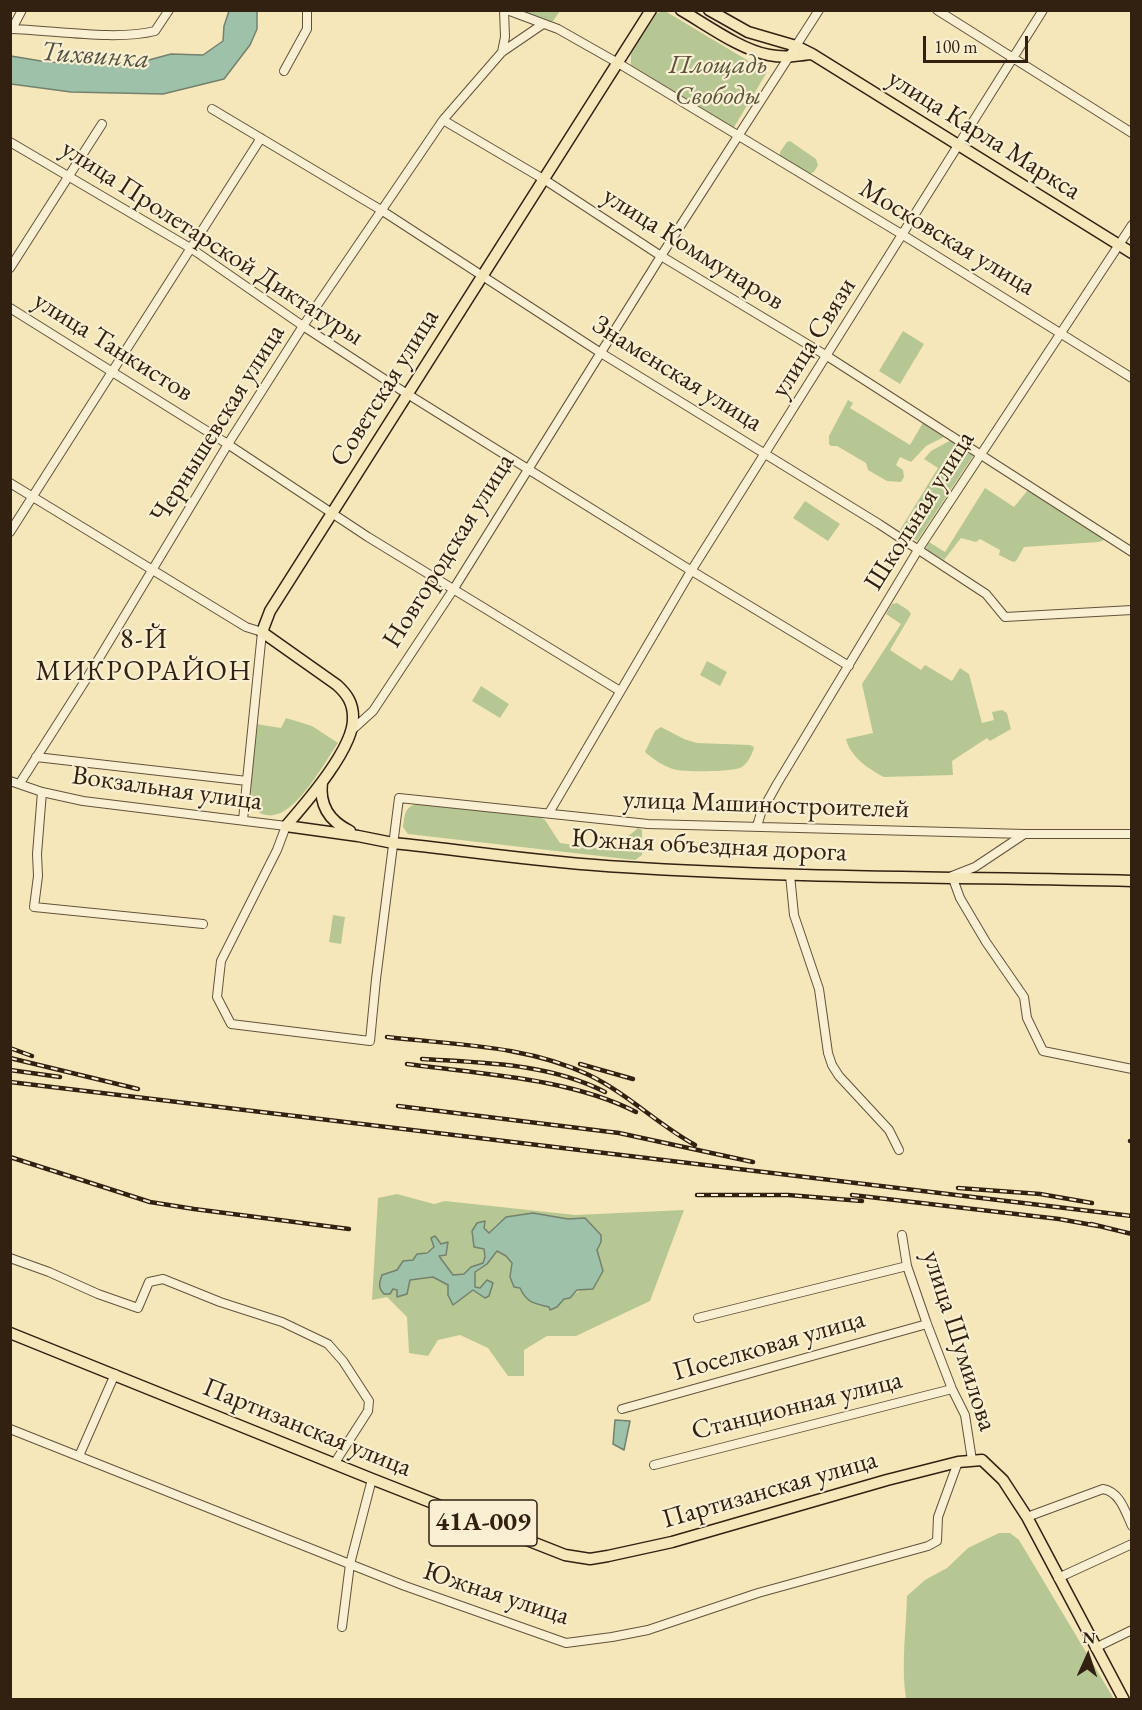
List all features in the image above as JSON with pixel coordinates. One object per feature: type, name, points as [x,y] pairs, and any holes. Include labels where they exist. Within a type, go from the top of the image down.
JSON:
[{"type":"main road","name":"Советская улица","points":[[262,632],[270,610],[651,10]]},
{"type":"main road","points":[[681,10],[751,50],[788,57],[812,54]]},
{"type":"main road","name":"улица Карла Маркса","points":[[709,10],[748,32],[796,46],[812,54],[1131,253]]},
{"type":"main road","points":[[262,632],[346,693],[352,707],[352,730]]},
{"type":"main road","name":"Новгородская улица","points":[[286,826],[338,759],[352,730]]},
{"type":"main road","points":[[322,781],[321,797],[326,812],[339,826],[358,836]]},
{"type":"main road","name":"Южная объездная дорога","points":[[286,826],[393,843],[621,867],[790,875],[952,876],[1131,881]]},
{"type":"main road","name":"Партизанская улица","points":[[10,1333],[565,1555],[590,1558],[672,1542],[887,1480],[972,1460]]},
{"type":"main road","name":"улица Шумилова","points":[[972,1460],[982,1460],[1003,1480],[1027,1517],[1124,1700]]},
{"type":"street","points":[[22,10],[11,29],[142,34],[155,31],[168,10]]},
{"type":"street","points":[[284,71],[307,29],[307,10]]},
{"type":"street","points":[[502,52],[506,10],[558,29],[740,135],[819,10]]},
{"type":"street","points":[[937,10],[1131,133]]},
{"type":"street","name":"улица Связи","points":[[549,813],[692,571],[1043,10]]},
{"type":"street","name":"Чернышевская улица","points":[[15,782],[36,757],[92,670],[228,444],[303,326],[443,120],[502,52],[543,24]]},
{"type":"street","name":"Знаменская улица","points":[[212,109],[381,210],[602,353],[918,550],[986,594],[1005,617],[1131,610]]},
{"type":"street","name":"улица Коммунаров","points":[[443,120],[545,180],[662,256],[981,453],[1131,552]]},
{"type":"street","points":[[10,268],[102,124]]},
{"type":"street","name":"Московская улица","points":[[740,135],[1131,378]]},
{"type":"street","name":"Новгородская улица","points":[[352,730],[373,711],[453,590],[527,469],[740,135]]},
{"type":"street","points":[[10,532],[261,138]]},
{"type":"street","name":"улица Пролетарской Диктатуры","points":[[10,142],[192,249],[303,326],[408,394],[849,666]]},
{"type":"street","name":"Школьная улица","points":[[757,826],[761,813],[777,784],[918,550],[1131,225]]},
{"type":"street","name":"улица Танкистов","points":[[10,308],[228,444],[332,514],[453,590],[620,691]]},
{"type":"street","points":[[10,483],[246,627],[262,632]]},
{"type":"street","name":"Советская улица","points":[[243,820],[262,632]]},
{"type":"street","points":[[36,757],[247,781]]},
{"type":"street","name":"Вокзальная улица","points":[[15,782],[42,792],[83,801],[286,826]]},
{"type":"street","points":[[42,792],[37,854],[38,876],[34,907],[203,924]]},
{"type":"street","name":"улица Машиностроителей","points":[[393,843],[399,798],[648,824],[1025,834],[1131,834]]},
{"type":"street","name":"Новгородская улица","points":[[286,826],[277,850],[221,962],[217,997],[231,1024],[370,1041],[393,843]]},
{"type":"street","points":[[1025,834],[975,867],[952,876],[960,898],[1024,997],[1027,1018],[1042,1051],[1131,1069]]},
{"type":"street","points":[[790,875],[794,915],[819,989],[828,1053],[832,1065],[839,1076],[889,1130],[899,1150]]},
{"type":"street","name":"улица Шумилова","points":[[902,1235],[907,1266],[927,1324],[951,1389],[965,1415],[972,1460]]},
{"type":"street","points":[[10,1258],[138,1308],[149,1282],[163,1279],[220,1302],[282,1322],[328,1344],[343,1361],[369,1401],[368,1411],[334,1464]]},
{"type":"street","points":[[698,1318],[907,1266]]},
{"type":"street","name":"Поселковая улица","points":[[622,1409],[927,1324]]},
{"type":"street","points":[[79,1456],[115,1374]]},
{"type":"street","name":"Станционная улица","points":[[654,1465],[951,1389]]},
{"type":"street","name":"Южная улица","points":[[10,1429],[405,1586],[566,1643],[612,1637],[648,1629],[758,1593],[928,1546],[937,1541],[938,1517],[958,1462]]},
{"type":"street","points":[[342,1628],[350,1564],[372,1479]]},
{"type":"street","points":[[1027,1517],[1103,1489],[1116,1495],[1131,1526]]},
{"type":"street","points":[[1058,1578],[1131,1544]]},
{"type":"street","points":[[1095,1648],[1131,1630]]},
{"type":"green space","points":[[516,11],[560,11],[550,22]]},
{"type":"green space","name":"Площадь Свободы","points":[[665,11],[767,72],[733,129],[631,65],[631,54],[657,13]]},
{"type":"green space","points":[[790,141],[816,159],[818,165],[814,172],[809,174],[780,157],[780,152]]},
{"type":"green space","points":[[903,331],[924,344],[900,384],[879,371]]},
{"type":"green space","points":[[848,400],[853,403],[850,408],[910,445],[924,421],[944,434],[944,437],[926,446],[911,462],[900,457],[896,465],[903,470],[904,477],[901,482],[887,481],[868,470],[866,463],[837,446],[829,444],[829,436]]},
{"type":"green space","points":[[953,439],[973,452],[973,456],[917,541],[900,530],[938,468],[924,459],[931,451]]},
{"type":"green space","points":[[985,488],[1014,507],[1028,490],[1104,540],[1024,547],[1016,561],[1013,562],[999,555],[1000,550],[980,539],[976,542],[961,538],[944,560],[927,550],[929,542],[945,552]]},
{"type":"green space","points":[[805,501],[840,524],[828,541],[793,518]]},
{"type":"green space","points":[[897,603],[911,614],[890,650],[921,670],[925,665],[952,681],[960,668],[969,674],[982,723],[994,720],[992,712],[1002,710],[1007,713],[1011,729],[990,741],[987,738],[952,761],[953,775],[884,777],[872,770],[851,751],[846,739],[873,733],[862,684],[901,624],[886,614],[892,604]]},
{"type":"green space","points":[[707,661],[727,672],[720,686],[700,675]]},
{"type":"green space","points":[[481,686],[509,704],[500,718],[472,701]]},
{"type":"green space","points":[[286,718],[312,726],[338,743],[316,777],[297,800],[277,814],[266,815],[259,813],[255,808],[252,796],[251,776],[256,724],[281,728]]},
{"type":"green space","points":[[661,727],[697,743],[754,747],[746,763],[738,769],[677,770],[660,763],[645,752],[655,731]]},
{"type":"green space","points":[[417,804],[538,816],[545,820],[560,843],[607,850],[613,849],[638,828],[642,830],[642,855],[635,860],[408,834],[403,827],[405,815],[407,809]]},
{"type":"green space","points":[[333,915],[345,917],[341,944],[329,942]]},
{"type":"green space","points":[[397,1194],[434,1204],[445,1201],[575,1215],[684,1210],[650,1301],[576,1336],[547,1336],[524,1350],[524,1376],[508,1376],[488,1348],[460,1335],[438,1340],[428,1356],[409,1353],[407,1317],[387,1297],[372,1300],[378,1198]],"holes":[[[533,1213],[568,1219],[585,1218],[601,1242],[597,1250],[603,1272],[550,1310],[549,1307],[532,1302],[510,1277],[512,1263],[497,1251],[487,1264],[475,1272],[475,1287],[480,1288],[448,1295],[449,1285],[433,1277],[410,1280],[407,1294],[393,1289],[413,1260],[435,1247],[431,1238],[441,1244],[448,1242],[438,1256],[453,1275],[464,1274],[471,1267],[483,1263],[485,1257],[484,1249],[474,1247],[472,1231],[477,1223],[485,1221],[484,1228],[489,1233],[496,1225]]]},
{"type":"green space","points":[[999,1533],[1010,1533],[1019,1540],[1114,1699],[906,1699],[904,1661],[907,1596],[925,1580],[947,1568],[968,1548]]},
{"type":"shaded area","name":"Тихвинка","points":[[229,11],[257,11],[257,29],[250,45],[224,79],[163,94],[71,92],[11,84],[11,56],[47,62],[134,64],[171,54],[203,55],[223,41],[224,26]]},
{"type":"shaded area","points":[[533,1213],[568,1219],[585,1218],[601,1235],[601,1242],[597,1250],[603,1271],[593,1289],[577,1290],[570,1298],[564,1299],[557,1307],[550,1310],[549,1307],[531,1302],[520,1288],[514,1287],[510,1277],[512,1263],[497,1251],[487,1264],[475,1272],[475,1287],[480,1288],[487,1280],[493,1283],[489,1296],[485,1298],[473,1290],[453,1305],[448,1295],[448,1285],[433,1277],[410,1280],[407,1294],[397,1297],[397,1290],[393,1289],[390,1294],[384,1294],[381,1290],[382,1275],[397,1270],[403,1261],[413,1260],[417,1254],[427,1253],[434,1247],[431,1238],[435,1236],[441,1244],[448,1242],[446,1255],[439,1256],[453,1275],[464,1274],[471,1267],[483,1263],[485,1257],[484,1249],[474,1247],[472,1231],[477,1223],[485,1221],[484,1228],[489,1233],[506,1217]]},
{"type":"shaded area","points":[[615,1420],[630,1421],[624,1450],[613,1444]]},
{"type":"railway","points":[[387,1037],[490,1048],[565,1065],[603,1083],[695,1145]]},
{"type":"railway","points":[[10,1048],[32,1056]]},
{"type":"railway","points":[[10,1058],[138,1089]]},
{"type":"railway","points":[[422,1059],[515,1066],[538,1070],[583,1082],[605,1092]]},
{"type":"railway","points":[[407,1064],[554,1085],[583,1092],[636,1112]]},
{"type":"railway","points":[[580,1064],[633,1079]]},
{"type":"railway","points":[[10,1070],[60,1077]]},
{"type":"railway","points":[[10,1082],[1132,1216]]},
{"type":"railway","points":[[398,1106],[619,1133],[753,1162]]},
{"type":"railway","points":[[10,1157],[150,1202],[349,1229]]},
{"type":"railway","points":[[958,1188],[1040,1194],[1092,1203]]},
{"type":"railway","points":[[697,1195],[788,1195],[862,1201]]},
{"type":"railway","points":[[852,1195],[1059,1219],[1098,1226]]},
{"type":"railway","points":[[1091,1224],[1132,1234]]},
{"type":"district","name":"8-Й МИКРОРАЙОН","points":[[144,656]]}]
